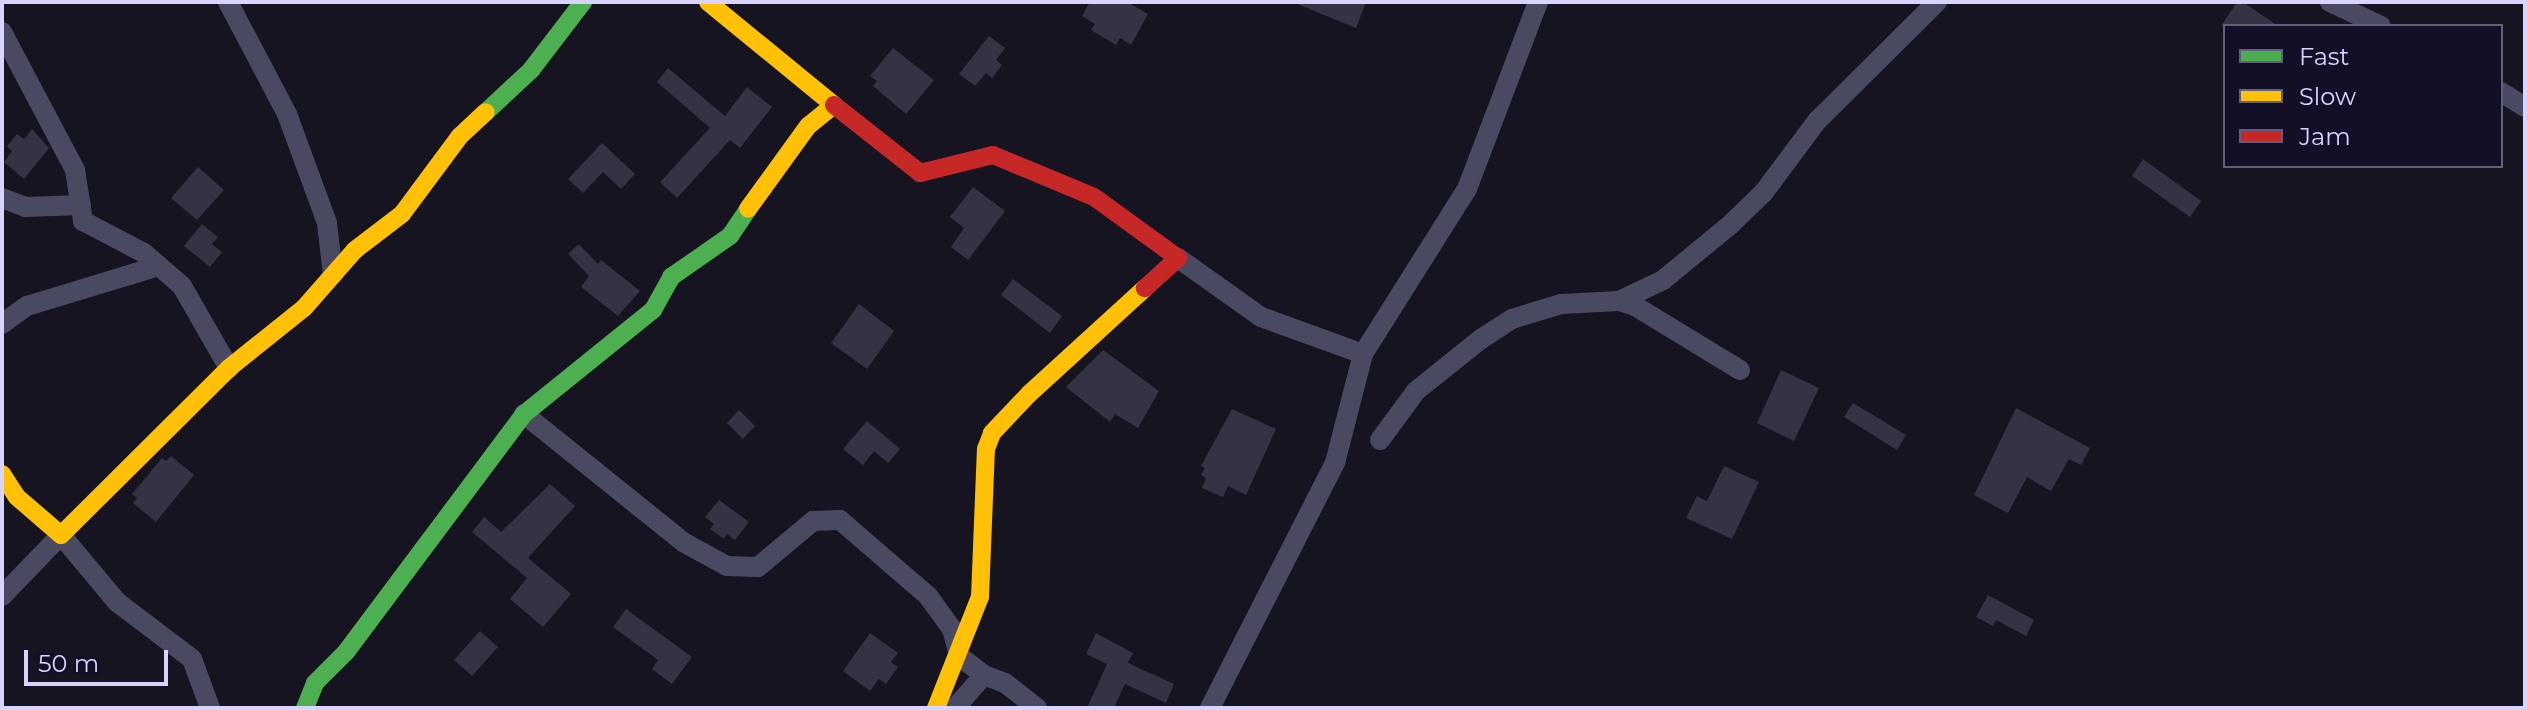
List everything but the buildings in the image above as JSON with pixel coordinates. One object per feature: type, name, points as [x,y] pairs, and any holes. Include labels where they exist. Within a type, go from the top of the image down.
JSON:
[{"type":"street","points":[[228,2],[287,114],[327,223],[333,275]]},
{"type":"street","points":[[2,596],[229,368],[304,308],[355,250],[402,214],[460,136],[531,70],[583,2]]},
{"type":"street","points":[[708,2],[920,173],[993,155],[1094,197],[1261,317],[1363,354]]},
{"type":"street","points":[[1210,708],[1335,463],[1363,354],[1467,189],[1538,2]]},
{"type":"street","points":[[1380,440],[1416,391],[1481,339],[1512,319],[1561,304],[1619,301],[1663,280],[1730,225],[1764,192],[1817,121],[1937,2]]},
{"type":"street","points":[[2330,2],[2377,24]]},
{"type":"street","points":[[2,32],[75,170],[83,221],[144,253],[182,286],[229,368]]},
{"type":"street","points":[[2503,93],[2525,107]]},
{"type":"street","points":[[305,708],[315,683],[364,629],[524,414],[653,310],[671,277],[730,236],[808,126],[834,105]]},
{"type":"street","points":[[2,198],[25,207],[81,205]]},
{"type":"street","points":[[936,708],[980,597],[986,449],[992,433],[1029,394],[1178,258]]},
{"type":"street","points":[[2,324],[27,306],[159,266]]},
{"type":"street","points":[[1619,301],[1662,321],[1740,370]]},
{"type":"street","points":[[524,414],[683,542],[727,566],[758,567],[813,521],[840,520],[928,596],[952,629],[959,656],[984,675],[1005,683],[1037,708]]},
{"type":"street","points":[[2,474],[17,497],[61,535],[117,602],[192,659],[210,708]]},
{"type":"street","points":[[955,708],[984,675]]},
{"type":"traffic: fast","points":[[486,112],[531,70],[583,2]]},
{"type":"traffic: fast","points":[[305,708],[315,683],[346,652],[524,414],[653,310],[671,277],[730,236],[748,209]]},
{"type":"traffic: slow","points":[[708,2],[834,105],[808,126],[748,209]]},
{"type":"traffic: slow","points":[[2,474],[17,497],[61,535],[229,368],[304,308],[355,250],[402,214],[460,136],[486,112]]},
{"type":"traffic: slow","points":[[936,708],[980,597],[986,449],[992,433],[1029,394],[1145,288]]},
{"type":"traffic: jam","points":[[834,105],[920,173],[993,155],[1094,197],[1178,258],[1145,288]]}]
